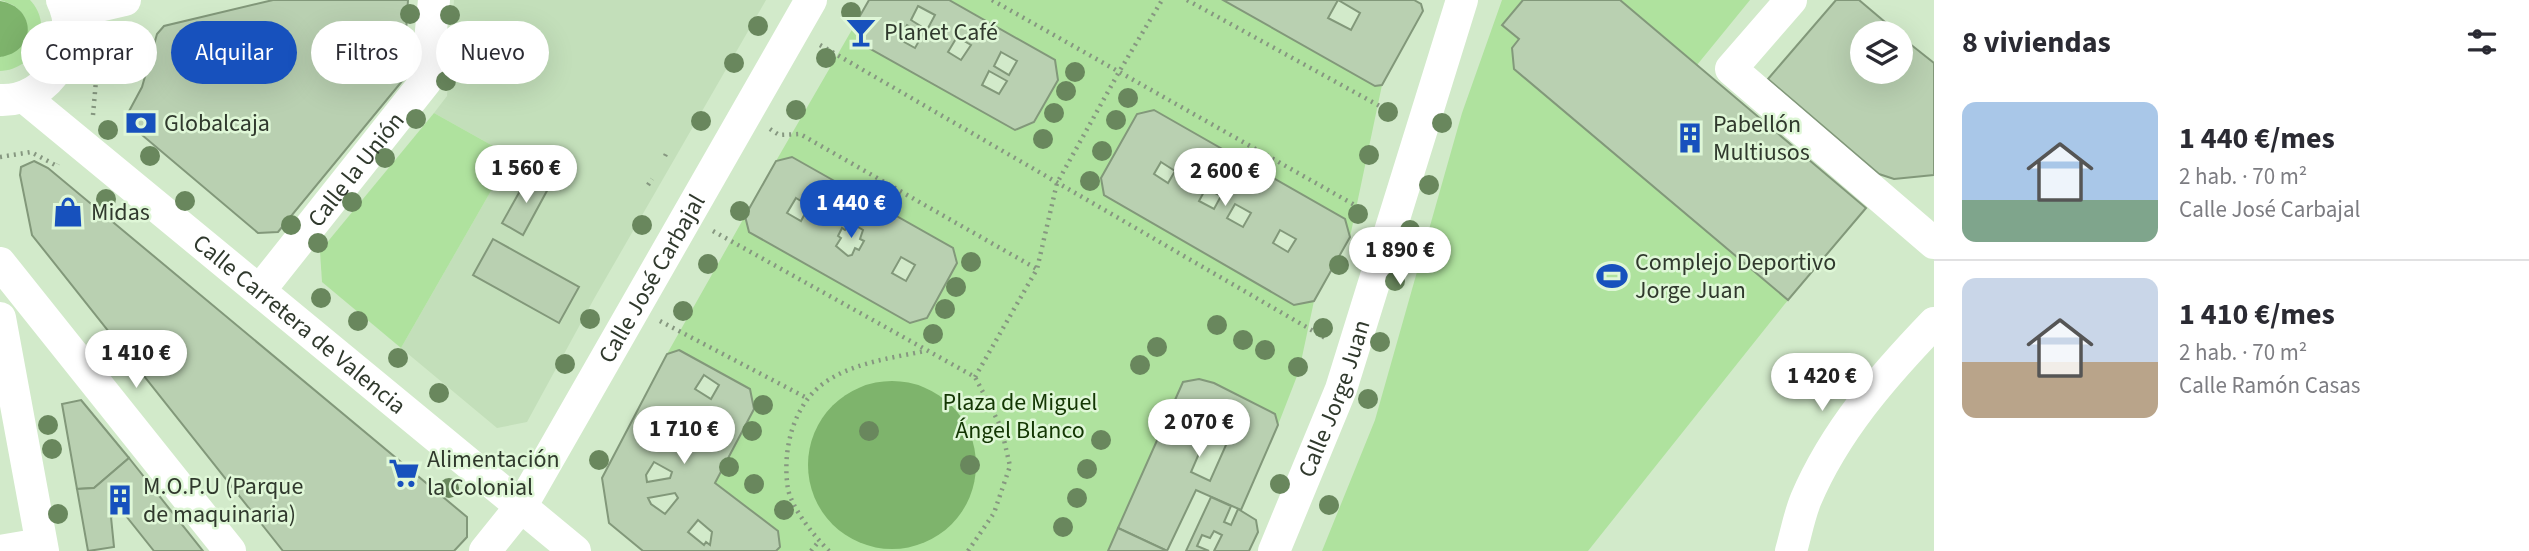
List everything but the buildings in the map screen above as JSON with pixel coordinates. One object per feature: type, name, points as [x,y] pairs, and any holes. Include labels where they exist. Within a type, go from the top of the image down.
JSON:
[{"type":"street","points":[[12,98],[54,76],[68,48],[66,7],[125,0]]},
{"type":"street","name":"Calle la Unión","points":[[260,290],[426,81],[434,0]]},
{"type":"street","name":"Calle José Carbajal","points":[[485,551],[522,505],[811,0]]},
{"type":"street","name":"Calle Jorge Juan","points":[[1274,551],[1341,389],[1462,0]]},
{"type":"street","points":[[1791,0],[1731,69],[1934,243]]},
{"type":"street","name":"Calle Carretera de Valencia","points":[[12,98],[76,138],[575,551]]},
{"type":"street","points":[[0,262],[230,551]]},
{"type":"street","points":[[1791,551],[1805,500],[1843,428],[1889,370],[1934,323]]},
{"type":"street","points":[[0,551],[42,548],[1,329]]},
{"type":"path","points":[[992,0],[1392,226]]},
{"type":"path","points":[[975,377],[1037,269],[1057,183],[1162,0]]},
{"type":"path","points":[[1187,0],[1422,128]]},
{"type":"path","points":[[814,42],[1352,354]]},
{"type":"path","points":[[0,157],[31,152],[57,166],[93,118],[96,84]]},
{"type":"path","points":[[766,127],[779,135],[800,134],[1037,269]]},
{"type":"path","points":[[665,156],[668,150]]},
{"type":"path","points":[[648,185],[652,179]]},
{"type":"path","points":[[708,228],[975,377],[1001,427],[1010,466],[994,513],[968,551]]},
{"type":"path","points":[[657,319],[807,398]]},
{"type":"path","points":[[829,551],[804,522],[789,491],[789,437],[807,398],[825,382],[870,362],[926,351]]},
{"type":"path","points":[[811,551],[819,541]]},
{"type":"shaded area","points":[[454,0],[766,0],[595,297],[527,422],[497,428],[401,348],[511,156],[434,113],[447,96],[448,84],[549,84],[549,21],[452,21]]},
{"type":"shaded area","points":[[0,1],[12,5],[26,21],[21,21],[21,47],[0,57]]},
{"type":"shaded area","points":[[892,381],[924,388],[939,395],[951,406],[962,418],[969,433],[976,465],[969,497],[962,512],[951,524],[939,535],[924,542],[892,549],[860,542],[845,535],[833,524],[822,512],[815,497],[808,465],[815,433],[822,418],[833,406],[845,395],[860,388]]},
{"type":"green space","points":[[0,0],[30,0],[41,21],[26,21],[16,7]]},
{"type":"green space","name":"Plaza de Miguel Ángel Blanco","points":[[949,0],[1223,0],[1375,86],[1382,85],[1350,237],[1345,219],[1154,110],[1137,115],[1101,178],[1104,195],[1293,305],[1314,301],[1299,371],[1278,425],[1275,414],[1214,383],[1199,379],[1183,382],[1108,551],[776,551],[780,547],[778,531],[715,483],[754,409],[750,389],[679,350],[667,354],[745,216],[749,232],[910,323],[927,318],[957,263],[953,248],[792,157],[776,161],[857,21],[860,43],[1015,130],[1035,122],[1058,80],[1055,60]]},
{"type":"green space","name":"Complejo Deportivo Jorge Juan","points":[[1502,0],[1750,0],[1697,65],[1866,208],[1784,305],[1588,551],[1322,551],[1375,420],[1462,113]]},
{"type":"green space","points":[[21,31],[21,64],[13,69],[0,71],[2,57]]},
{"type":"green space","points":[[434,113],[511,156],[401,348],[322,282],[320,251]]},
{"type":"place","name":"Planet Café","points":[[861,32]]},
{"type":"place","name":"Globalcaja","points":[[141,123]]},
{"type":"place","name":"Pabellón Multiusos","points":[[1690,138]]},
{"type":"place","name":"Midas","points":[[68,212]]},
{"type":"place","name":"Complejo Deportivo Jorge Juan","points":[[1612,276]]},
{"type":"place","name":"Alimentación la Colonial","points":[[404,473]]},
{"type":"place","name":"M.O.P.U (Parque de maquinaria)","points":[[120,500]]}]
